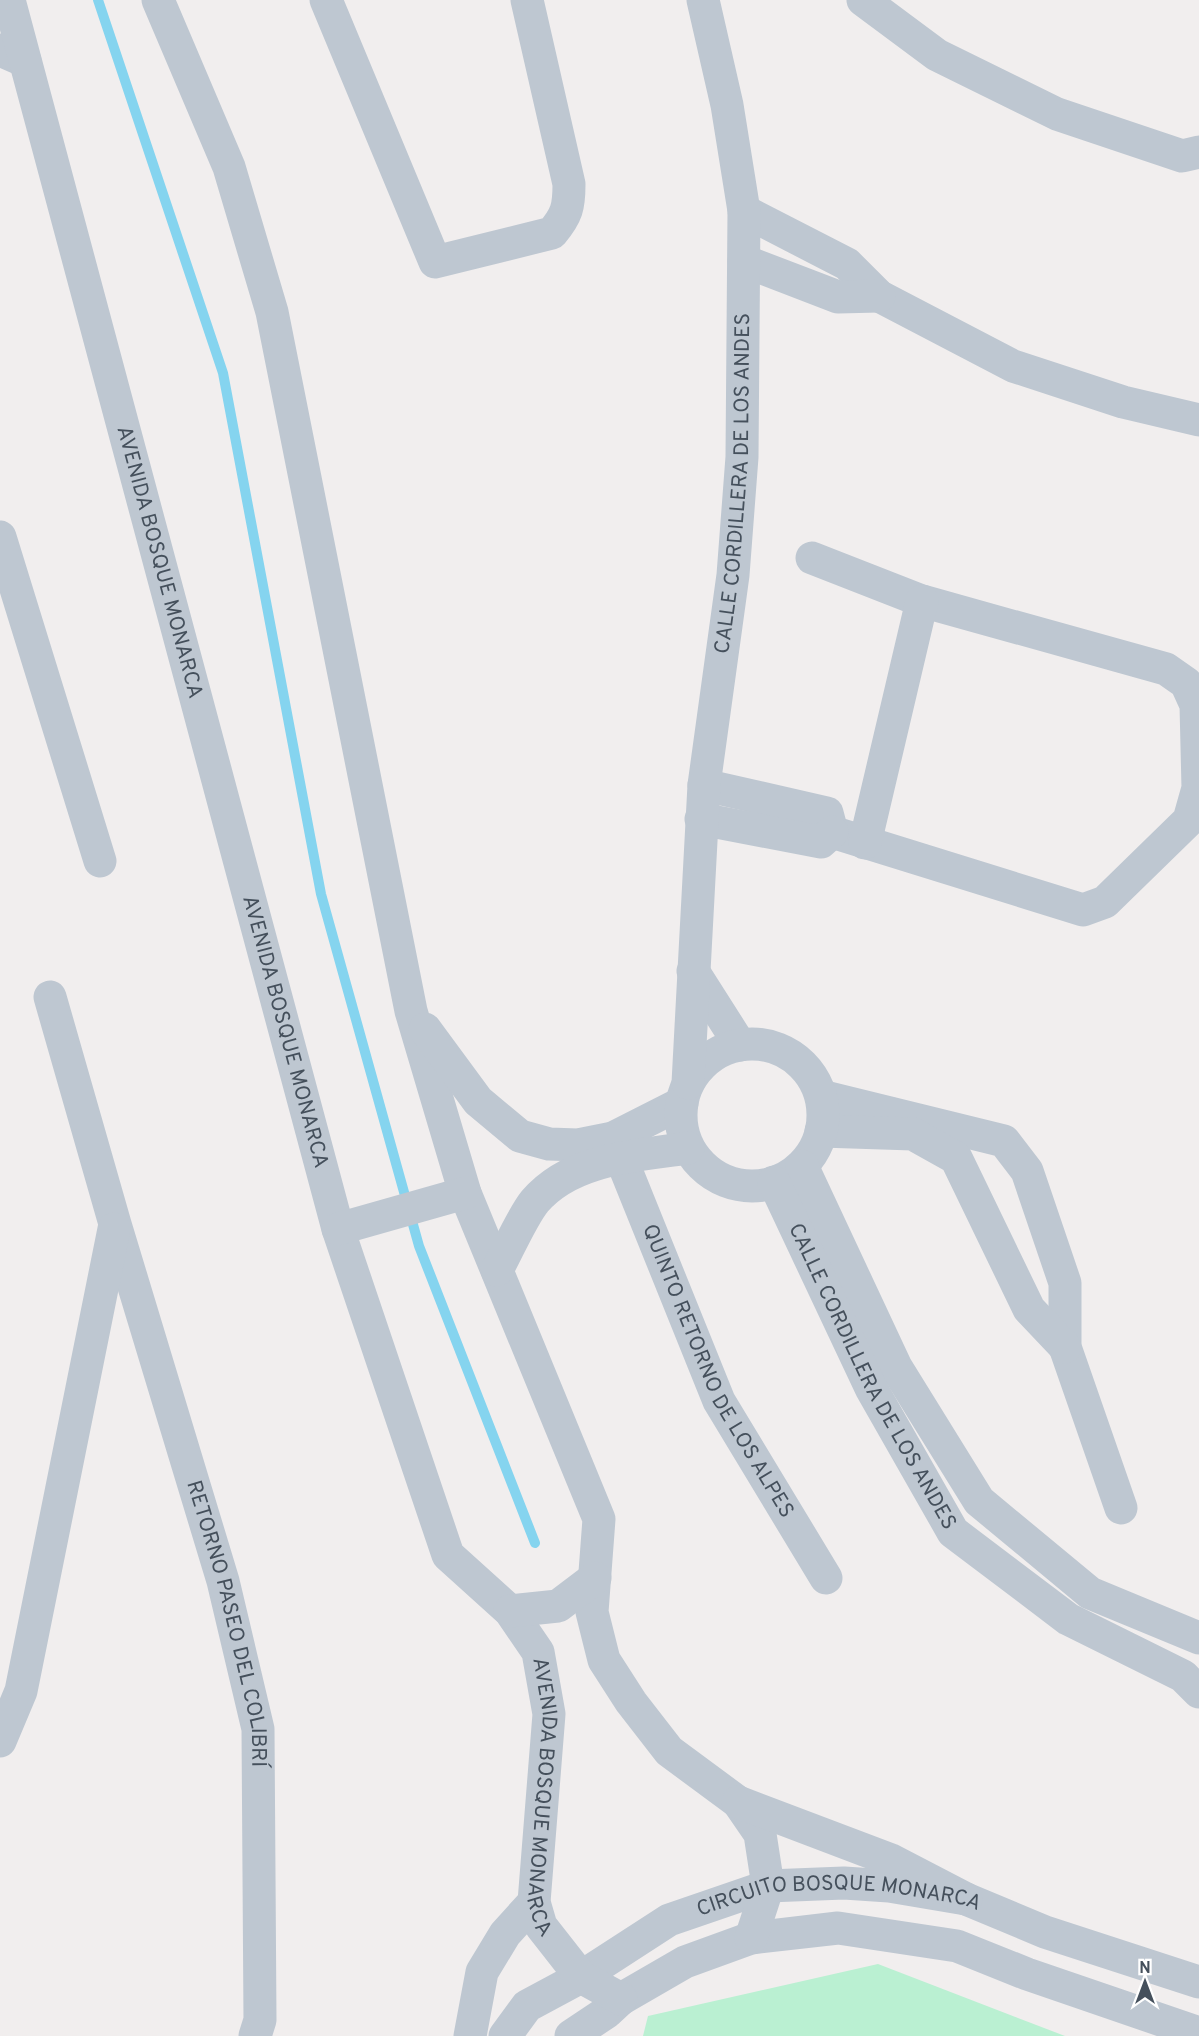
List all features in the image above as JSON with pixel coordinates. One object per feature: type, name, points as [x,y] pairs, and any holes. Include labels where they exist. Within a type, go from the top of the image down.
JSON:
[{"type":"street","name":"AVENIDA BOSQUE MONARCA","points":[[9,0],[13,56],[338,1229],[448,1555],[510,1611],[538,1652],[549,1714],[534,1902],[541,1926],[581,1977],[621,1999]]},
{"type":"street","points":[[158,0],[229,167],[272,312],[411,1011],[465,1192],[598,1519],[592,1612],[604,1660],[630,1702],[669,1750],[738,1802],[891,1860],[966,1899]]},
{"type":"street","points":[[326,0],[435,262],[552,233],[565,218],[569,203],[569,184],[527,0]]},
{"type":"street","name":"CALLE CORDILLERA DE LOS ANDES","points":[[685,1093],[704,785],[733,575],[741,468],[744,211],[727,105],[704,0]]},
{"type":"street","points":[[863,0],[937,55],[1057,114],[1182,156],[1199,152]]},
{"type":"street","points":[[744,211],[848,264],[879,296],[1013,366],[1123,402],[1199,420]]},
{"type":"street","points":[[744,261],[838,297],[879,296]]},
{"type":"street","points":[[0,537],[100,861]]},
{"type":"street","points":[[812,558],[922,601],[1166,669],[1186,683],[1196,705],[1198,788],[1189,820],[1105,902],[1083,910],[832,832]]},
{"type":"street","points":[[865,843],[922,601]]},
{"type":"street","points":[[704,785],[827,813],[832,832]]},
{"type":"street","points":[[701,819],[821,842],[832,832]]},
{"type":"street","points":[[693,971],[740,1045]]},
{"type":"street","name":"RETORNO PASEO DEL COLIBRÍ","points":[[50,997],[115,1224],[224,1581],[258,1729],[260,2020],[255,2036]]},
{"type":"street","points":[[411,1011],[478,1101],[520,1137],[549,1144],[617,1148],[688,1148]]},
{"type":"street","points":[[497,1270],[534,1203],[552,1185],[617,1148],[685,1093],[701,1065],[719,1052],[740,1045],[757,1044],[790,1055],[809,1073],[821,1096],[821,1131],[814,1150],[802,1166],[789,1176],[754,1186],[734,1184],[716,1176],[700,1164],[688,1148],[682,1133],[685,1093]]},
{"type":"street","points":[[821,1096],[1004,1141],[1027,1171],[1065,1283],[1065,1347],[1121,1508]]},
{"type":"street","points":[[821,1131],[913,1134],[956,1158],[1029,1309],[1065,1347]]},
{"type":"street","name":"QUINTO RETORNO DE LOS ALPES","points":[[617,1148],[719,1401],[826,1578]]},
{"type":"street","name":"CALLE CORDILLERA DE LOS ANDES","points":[[802,1166],[896,1367],[979,1501],[1090,1593],[1199,1638]]},
{"type":"street","name":"CALLE CORDILLERA DE LOS ANDES","points":[[774,1182],[871,1388],[953,1532],[1068,1619],[1183,1676],[1199,1692]]},
{"type":"street","points":[[338,1229],[465,1192]]},
{"type":"street","name":"RETORNO PASEO DEL COLIBRÍ","points":[[0,1741],[21,1691],[115,1224]]},
{"type":"street","points":[[510,1611],[558,1606],[595,1578]]},
{"type":"street","points":[[738,1802],[760,1834],[768,1886],[751,1938]]},
{"type":"street","name":"CIRCUITO BOSQUE MONARCA","points":[[506,2036],[527,2006],[581,1977],[669,1920],[768,1886],[844,1883],[889,1886],[966,1899],[1045,1932],[1199,1982]]},
{"type":"street","points":[[470,2036],[482,1972],[505,1934],[534,1902]]},
{"type":"street","name":"CIRCUITO BOSQUE MONARCA","points":[[571,2036],[607,2012],[621,1999],[685,1962],[751,1938],[838,1928],[957,1946],[1027,1974],[1199,2033]]},
{"type":"green space","points":[[878,1964],[1065,2036],[643,2036],[648,2016]]},
{"type":"waterway","points":[[98,0],[223,373],[321,894],[419,1246],[535,1543]]}]
